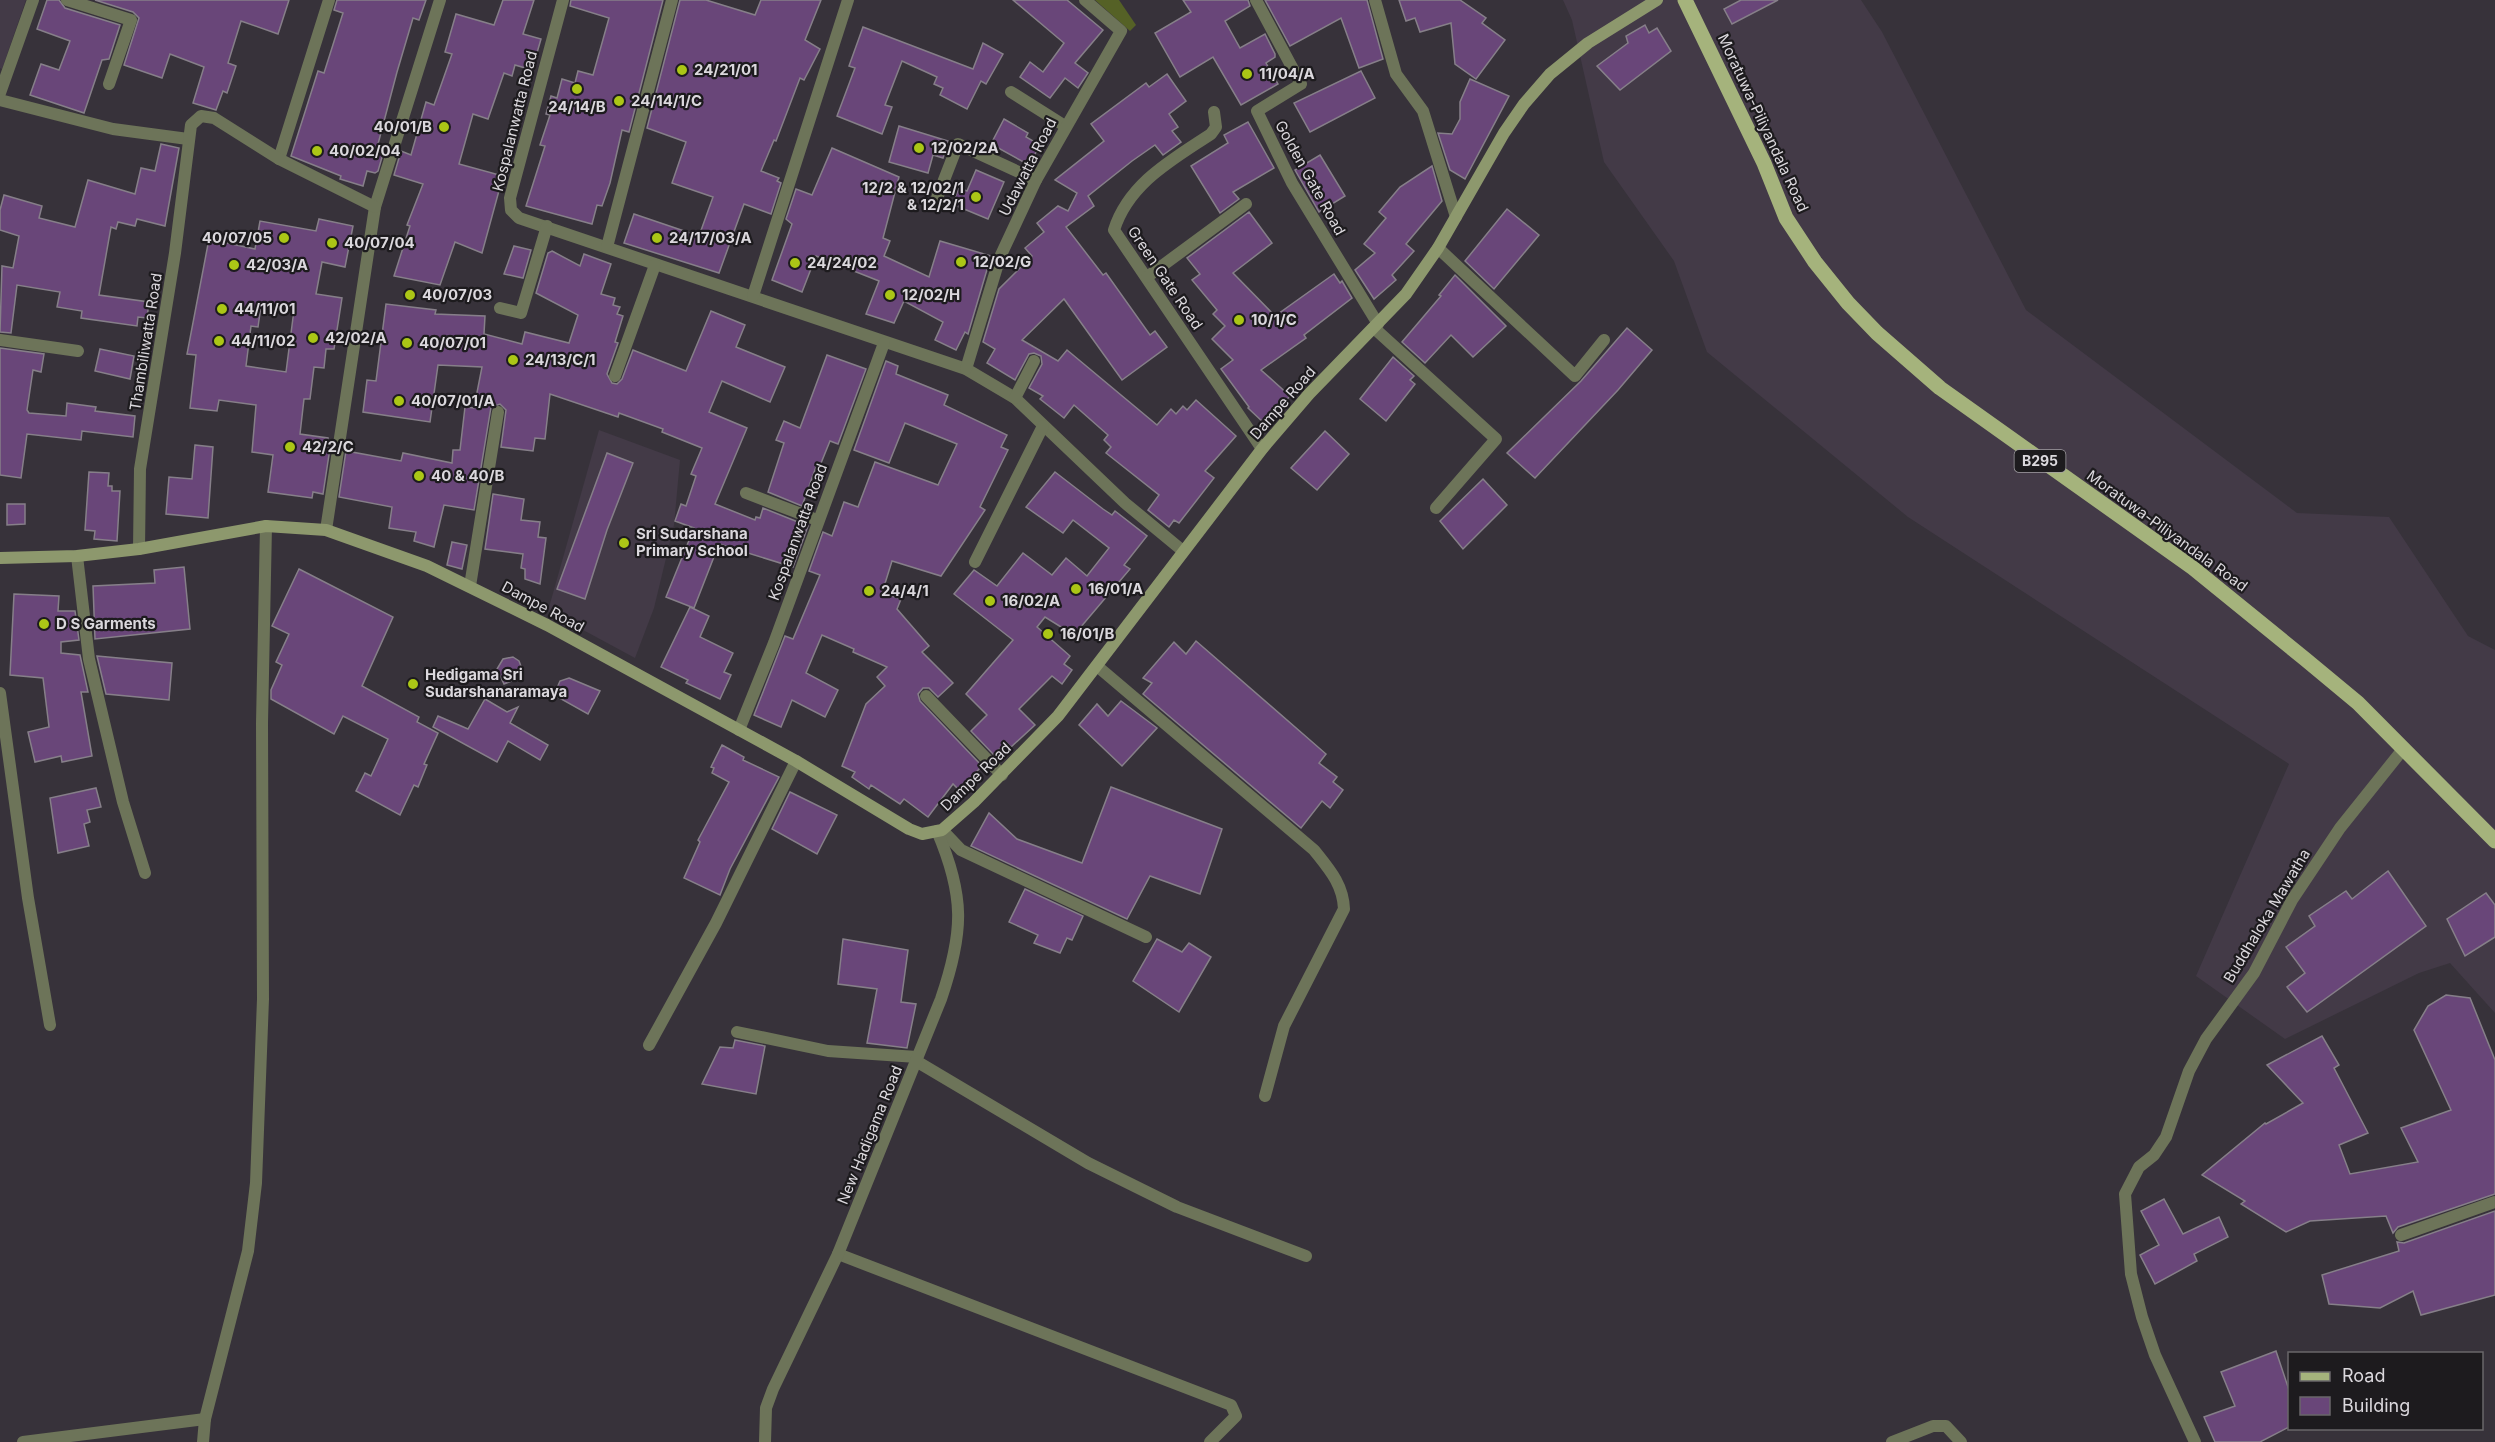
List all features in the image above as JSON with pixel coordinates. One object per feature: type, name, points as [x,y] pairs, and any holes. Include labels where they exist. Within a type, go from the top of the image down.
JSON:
[{"type":"main road","name":"Moratuwa-Piliyandala Road","points":[[1685,0],[1764,163],[1786,218],[1815,262],[1863,318],[1940,388],[2193,568],[2358,703],[2495,841]]},
{"type":"street","points":[[0,93],[2,78],[33,0]]},
{"type":"street","points":[[67,0],[132,21],[109,84]]},
{"type":"street","points":[[279,159],[329,0]]},
{"type":"street","points":[[326,530],[375,207],[440,0]]},
{"type":"street","name":"Kospalanwatta Road","points":[[563,0],[510,198],[511,210],[519,218],[753,296],[884,344],[966,369],[1015,398],[1125,503],[1184,551]]},
{"type":"street","points":[[607,247],[672,0]]},
{"type":"street","points":[[753,296],[848,0]]},
{"type":"street","name":"Udawatta Road","points":[[966,369],[1000,257],[1036,180],[1120,31],[1086,0]]},
{"type":"street","name":"Golden Gate Road","points":[[1256,0],[1301,84],[1257,111],[1292,183],[1376,326]]},
{"type":"street","points":[[1375,0],[1396,74],[1423,111],[1456,217]]},
{"type":"street","name":"Dampe Road","points":[[0,558],[77,556],[139,549],[266,526],[326,530],[409,559],[470,586],[796,761],[909,829],[922,834],[939,830],[1002,775],[1058,716],[1262,449],[1309,394],[1406,294],[1438,248],[1504,133],[1550,74],[1588,43],[1657,0]]},
{"type":"street","points":[[1011,92],[1065,126]]},
{"type":"street","points":[[0,100],[113,129],[188,140]]},
{"type":"street","name":"Green Gate Road","points":[[1214,112],[1216,127],[1211,134],[1162,166],[1135,190],[1120,212],[1114,230],[1262,449]]},
{"type":"street","name":"Thambiliwatta Road","points":[[139,549],[140,469],[175,253],[191,125],[201,116],[214,118],[279,159],[375,207]]},
{"type":"street","points":[[937,198],[958,144],[1036,180]]},
{"type":"street","points":[[1147,277],[1246,204]]},
{"type":"street","points":[[500,308],[521,313],[547,226]]},
{"type":"street","points":[[1438,248],[1575,376],[1604,340]]},
{"type":"street","points":[[615,376],[655,265]]},
{"type":"street","points":[[1376,326],[1496,439],[1436,508]]},
{"type":"street","points":[[0,340],[78,351]]},
{"type":"street","name":"Kospalanwatta Road","points":[[739,730],[774,643],[817,520],[884,344]]},
{"type":"street","points":[[1015,398],[1034,362]]},
{"type":"street","points":[[470,586],[498,411]]},
{"type":"street","points":[[975,562],[1043,426]]},
{"type":"street","points":[[746,493],[817,520]]},
{"type":"street","points":[[203,1442],[205,1419],[248,1251],[256,1183],[263,999],[261,723],[266,526]]},
{"type":"street","points":[[77,556],[89,659],[123,802],[145,873]]},
{"type":"street","points":[[1098,666],[1314,850],[1333,874],[1343,892],[1344,909],[1284,1026],[1265,1096]]},
{"type":"street","points":[[0,693],[28,898],[50,1025]]},
{"type":"street","points":[[926,696],[1002,775]]},
{"type":"street","name":"Buddhaloka Mawatha","points":[[2195,1442],[2155,1355],[2142,1317],[2131,1274],[2125,1194],[2139,1167],[2154,1155],[2166,1137],[2189,1071],[2206,1039],[2254,974],[2292,900],[2340,828],[2404,748]]},
{"type":"street","points":[[649,1045],[711,934],[796,761]]},
{"type":"street","points":[[939,830],[961,850],[1146,937]]},
{"type":"street","name":"New Hadigama Road","points":[[765,1442],[766,1408],[773,1389],[838,1254],[866,1178],[917,1059],[955,958],[959,931],[952,866],[939,830]]},
{"type":"street","points":[[737,1032],[828,1051],[917,1059],[1088,1163],[1177,1207],[1306,1256]]},
{"type":"street","points":[[2401,1235],[2495,1202]]},
{"type":"street","points":[[838,1254],[1231,1405],[1236,1416],[1210,1442]]},
{"type":"street","points":[[23,1442],[205,1419]]},
{"type":"street","points":[[1892,1442],[1933,1426],[1946,1426],[1960,1442]]},
{"type":"shaded area","points":[[0,0],[26,0],[2,69],[0,68]]},
{"type":"shaded area","points":[[1563,0],[1861,0],[1882,32],[2026,310],[2297,513],[2389,517],[2468,636],[2495,650],[2495,1013],[2450,963],[2419,973],[2285,1039],[2196,976],[2289,764],[1908,517],[1707,352],[1674,261],[1604,162],[1572,20]]},
{"type":"shaded area","points":[[599,430],[680,460],[674,525],[654,608],[635,658],[548,611]]},
{"type":"green space","points":[[1095,0],[1119,0],[1136,25],[1130,31]]},
{"type":"building","points":[[47,0],[59,0],[65,8],[120,25],[109,59],[102,60],[84,113],[30,95],[41,64],[59,70],[70,41],[37,29]]},
{"type":"building","points":[[95,0],[289,0],[278,34],[241,21],[228,63],[236,66],[227,93],[223,91],[216,110],[193,103],[204,67],[170,54],[162,78],[124,65],[139,18],[133,12]]},
{"type":"building","points":[[337,0],[426,0],[419,20],[413,18],[397,72],[378,144],[385,147],[378,171],[375,173],[367,171],[363,186],[340,179],[341,176],[291,156],[318,71],[324,73],[343,13],[334,10]]},
{"type":"building","points":[[503,0],[534,0],[523,34],[541,39],[532,70],[515,65],[512,76],[504,73],[488,119],[473,114],[459,164],[503,176],[482,253],[455,242],[440,285],[394,276],[410,226],[407,225],[423,184],[394,175],[401,151],[411,155],[426,102],[434,105],[452,54],[445,52],[456,14],[494,25]]},
{"type":"building","points":[[571,0],[663,0],[629,132],[622,130],[610,183],[602,206],[597,205],[592,224],[526,206],[545,146],[540,145],[550,115],[546,114],[551,96],[557,98],[562,79],[575,83],[578,71],[593,75],[609,18],[570,6]]},
{"type":"building","points":[[680,0],[706,0],[755,15],[761,0],[821,0],[805,40],[820,49],[804,80],[800,78],[776,141],[774,140],[761,171],[779,178],[777,181],[781,183],[771,214],[744,204],[719,273],[624,243],[634,214],[699,236],[713,197],[672,183],[686,142],[647,128]]},
{"type":"building","points":[[1013,0],[1067,0],[1103,30],[1075,63],[1088,73],[1078,88],[1065,78],[1050,98],[1020,77],[1030,62],[1043,72],[1064,43]]},
{"type":"building","points":[[1183,0],[1248,0],[1250,6],[1225,21],[1240,48],[1265,34],[1275,54],[1275,57],[1266,63],[1278,84],[1241,105],[1213,57],[1180,77],[1155,33],[1191,12]]},
{"type":"building","points":[[1265,0],[1367,0],[1383,59],[1359,68],[1341,18],[1290,46]]},
{"type":"building","points":[[1399,0],[1460,0],[1486,18],[1482,23],[1505,40],[1476,79],[1455,64],[1451,23],[1420,32],[1415,18],[1406,21]]},
{"type":"building","points":[[1741,0],[1778,0],[1732,24],[1724,9]]},
{"type":"building","points":[[1645,25],[1649,33],[1657,28],[1671,51],[1620,90],[1597,66],[1628,43],[1626,36]]},
{"type":"building","points":[[863,27],[973,69],[983,43],[1003,54],[986,84],[981,81],[967,109],[940,95],[943,88],[934,84],[937,77],[902,61],[885,105],[892,107],[882,134],[837,116],[855,68],[849,66]]},
{"type":"building","points":[[1361,71],[1375,98],[1310,132],[1294,103]]},
{"type":"building","points":[[1167,74],[1186,101],[1169,114],[1178,127],[1172,131],[1181,142],[1163,155],[1155,145],[1132,161],[1088,196],[1094,206],[1066,227],[1103,275],[1106,273],[1150,335],[1155,331],[1167,347],[1122,380],[1064,299],[1022,340],[1058,361],[1067,350],[1157,425],[1171,409],[1176,414],[1183,406],[1187,410],[1196,400],[1236,436],[1205,471],[1214,478],[1179,523],[1174,520],[1169,527],[1148,510],[1159,495],[1106,453],[1111,447],[1104,440],[1108,435],[1074,405],[1064,418],[1040,399],[1043,396],[1029,388],[1042,364],[1041,356],[1034,353],[1029,354],[1015,380],[987,363],[995,349],[983,342],[999,289],[1032,256],[1025,248],[1044,232],[1037,223],[1058,206],[1068,211],[1077,193],[1055,180],[1104,141],[1091,124],[1146,83],[1149,87]]},
{"type":"building","points":[[1470,79],[1509,96],[1465,179],[1450,170],[1438,133],[1452,134],[1460,119],[1460,102]]},
{"type":"building","points":[[1004,119],[1028,133],[1026,137],[1040,145],[1029,165],[991,144]]},
{"type":"building","points":[[1248,122],[1274,168],[1233,192],[1239,199],[1220,213],[1191,166],[1228,143],[1224,135]]},
{"type":"building","name":"12/02/2A","points":[[899,126],[948,141],[943,158],[933,155],[928,173],[889,162]]},
{"type":"building","points":[[161,144],[179,148],[165,226],[137,219],[135,226],[118,222],[116,229],[111,227],[99,295],[149,302],[147,318],[138,317],[137,326],[81,318],[82,311],[57,307],[60,292],[17,285],[11,333],[0,332],[2,266],[13,268],[19,236],[0,230],[0,210],[4,195],[42,206],[39,218],[75,227],[88,180],[135,194],[141,168],[155,171]]},
{"type":"building","points":[[832,148],[899,177],[883,238],[890,241],[884,256],[929,277],[940,241],[991,256],[968,334],[965,332],[956,350],[935,340],[943,322],[904,301],[894,323],[866,314],[879,281],[816,256],[802,292],[772,280],[792,224],[786,219],[796,189],[812,195]]},
{"type":"building","points":[[1320,155],[1345,196],[1319,212],[1295,170]]},
{"type":"building","points":[[1432,166],[1442,201],[1406,244],[1414,251],[1392,275],[1396,280],[1374,299],[1355,270],[1375,253],[1364,244],[1386,218],[1379,212],[1400,187]]},
{"type":"building","name":"12/2 & 12/02/1 & 12/2/1","points":[[976,170],[1004,182],[988,219],[952,204],[959,188],[967,191]]},
{"type":"building","points":[[1507,209],[1539,235],[1494,289],[1465,261]]},
{"type":"building","points":[[1249,212],[1272,243],[1233,273],[1275,316],[1334,274],[1340,283],[1342,281],[1352,298],[1304,335],[1306,338],[1261,370],[1290,396],[1265,424],[1248,408],[1221,369],[1233,360],[1212,339],[1225,326],[1213,314],[1217,310],[1192,280],[1200,274],[1187,258]]},
{"type":"building","points":[[319,219],[353,226],[345,267],[322,262],[316,294],[342,298],[334,349],[326,349],[324,368],[314,367],[310,399],[304,399],[300,434],[328,438],[327,447],[330,448],[323,494],[313,492],[312,498],[268,492],[273,455],[252,452],[256,405],[219,400],[217,411],[190,408],[196,355],[187,354],[209,239],[255,249],[260,221],[316,231]],"holes":[[[261,306],[294,310],[286,372],[246,366],[251,326],[258,327]]]},
{"type":"building","points":[[514,246],[531,250],[523,278],[504,274]]},
{"type":"building","points":[[552,251],[580,266],[584,254],[611,264],[601,294],[615,298],[613,305],[620,307],[617,314],[623,316],[615,342],[618,343],[607,374],[612,383],[617,384],[622,379],[633,350],[686,371],[711,311],[745,325],[736,347],[785,367],[770,402],[722,381],[709,412],[747,428],[715,504],[755,520],[756,517],[760,518],[763,508],[808,526],[793,567],[719,544],[694,608],[666,597],[694,528],[675,521],[681,504],[686,506],[696,476],[691,474],[702,448],[662,432],[663,429],[619,413],[618,417],[550,394],[545,439],[535,438],[533,451],[501,447],[506,410],[500,404],[491,407],[474,510],[444,505],[434,547],[414,541],[416,532],[389,528],[392,507],[339,497],[346,451],[401,461],[403,453],[452,463],[453,450],[460,450],[465,407],[474,408],[482,367],[438,365],[430,422],[363,412],[367,380],[376,381],[386,304],[436,310],[435,314],[485,316],[484,334],[522,344],[525,332],[569,343],[578,315],[536,293],[548,253]]},
{"type":"building","points":[[1455,275],[1506,326],[1473,357],[1451,335],[1425,363],[1402,342],[1441,296],[1439,295]]},
{"type":"building","points":[[1627,328],[1652,350],[1618,390],[1535,478],[1507,453],[1581,381]]},
{"type":"building","points":[[0,348],[44,354],[41,372],[33,370],[27,410],[29,413],[66,416],[67,403],[96,407],[95,411],[135,416],[133,437],[82,431],[81,440],[27,434],[21,478],[0,475]]},
{"type":"building","points":[[100,349],[134,356],[130,379],[95,371]]},
{"type":"building","points":[[827,355],[866,369],[838,444],[830,441],[819,468],[816,467],[802,506],[768,492],[784,443],[776,440],[784,421],[800,428]]},
{"type":"building","points":[[1393,357],[1414,376],[1410,380],[1415,384],[1386,421],[1360,399]]},
{"type":"building","points":[[886,361],[898,366],[896,374],[948,395],[944,405],[1007,435],[1001,447],[1008,450],[980,507],[985,510],[941,576],[892,561],[882,593],[901,599],[897,609],[929,646],[922,652],[953,683],[938,697],[929,688],[923,688],[918,694],[920,701],[982,766],[959,790],[953,784],[928,817],[904,799],[900,804],[871,785],[869,789],[852,777],[855,772],[842,766],[866,704],[885,686],[877,677],[887,667],[822,635],[806,673],[838,690],[825,717],[792,700],[781,727],[754,715],[785,636],[793,639],[820,575],[809,571],[823,532],[832,536],[844,502],[858,507],[875,462],[938,485],[957,444],[905,423],[889,463],[854,450]]},
{"type":"building","points":[[1325,431],[1349,454],[1317,490],[1291,468]]},
{"type":"building","points":[[195,445],[213,447],[208,518],[166,514],[169,477],[192,479]]},
{"type":"building","points":[[607,453],[633,463],[607,530],[585,599],[557,589]]},
{"type":"building","points":[[89,472],[109,473],[108,486],[112,486],[112,491],[120,491],[117,541],[94,539],[95,531],[85,530]]},
{"type":"building","points":[[1055,472],[1103,509],[1112,515],[1115,511],[1147,536],[1124,565],[1130,569],[1074,635],[1045,617],[1037,627],[1070,656],[1064,664],[1072,670],[1062,684],[1052,676],[1019,709],[1035,725],[1011,747],[1006,742],[994,755],[971,731],[987,715],[966,694],[1013,640],[954,594],[974,570],[997,586],[1023,553],[1052,575],[1066,558],[1087,576],[1109,548],[1073,520],[1063,533],[1026,507]]},
{"type":"building","points":[[1483,479],[1507,505],[1463,549],[1440,521]]},
{"type":"building","points":[[493,494],[524,499],[521,520],[540,522],[538,537],[546,538],[540,584],[525,579],[525,569],[521,568],[523,554],[485,549]]},
{"type":"building","points":[[7,504],[25,504],[25,524],[7,525]]},
{"type":"building","points":[[452,542],[467,545],[462,569],[447,565]]},
{"type":"building","points":[[184,567],[190,629],[95,639],[93,586],[155,583],[154,570]]},
{"type":"building","points":[[299,569],[393,617],[362,686],[419,717],[417,722],[438,733],[424,764],[427,765],[418,787],[414,785],[400,815],[356,791],[365,773],[371,776],[388,739],[343,716],[334,734],[271,699],[271,690],[282,665],[276,662],[289,634],[272,626]]},
{"type":"building","points":[[14,594],[59,596],[58,611],[75,611],[79,640],[61,642],[61,653],[80,655],[88,692],[81,692],[92,756],[62,762],[61,756],[35,762],[28,732],[49,727],[43,678],[10,675]]},
{"type":"building","points":[[690,607],[709,616],[700,637],[733,653],[724,672],[731,675],[720,699],[686,683],[688,680],[661,667]]},
{"type":"building","points":[[1196,641],[1326,754],[1319,763],[1337,777],[1333,782],[1343,790],[1330,808],[1322,801],[1301,828],[1143,694],[1152,683],[1143,678],[1174,642],[1186,654]]},
{"type":"building","points":[[97,656],[172,663],[169,700],[106,694]]},
{"type":"building","points":[[513,657],[519,661],[522,669],[519,678],[504,684],[497,669],[503,659]]},
{"type":"building","points":[[569,678],[600,691],[588,714],[554,695],[560,681]]},
{"type":"building","points":[[485,699],[507,712],[518,707],[510,723],[548,745],[540,760],[508,741],[497,762],[433,727],[438,716],[468,729]]},
{"type":"building","points":[[1121,701],[1157,728],[1122,766],[1079,725],[1097,704],[1108,716]]},
{"type":"building","points":[[722,745],[744,757],[743,760],[779,777],[730,869],[720,895],[684,878],[700,842],[698,840],[729,782],[712,773],[714,768],[711,767]]},
{"type":"building","points":[[1111,787],[1222,829],[1200,894],[1150,876],[1127,919],[971,846],[989,813],[1017,839],[1082,863]]},
{"type":"building","points":[[96,788],[101,807],[87,810],[90,822],[84,824],[89,846],[58,853],[50,798]]},
{"type":"building","points":[[790,792],[837,815],[817,854],[772,829]]},
{"type":"building","points":[[2388,871],[2426,926],[2307,1012],[2287,987],[2305,973],[2286,947],[2315,926],[2309,916],[2346,891],[2352,899]]},
{"type":"building","points":[[1025,889],[1083,916],[1072,940],[1067,938],[1060,953],[1034,943],[1038,935],[1009,922]]},
{"type":"building","points":[[2486,893],[2495,905],[2495,937],[2465,956],[2447,919]]},
{"type":"building","points":[[843,939],[908,950],[901,1002],[916,1004],[907,1048],[867,1043],[877,989],[838,984]]},
{"type":"building","points":[[1157,939],[1182,952],[1189,943],[1211,957],[1179,1012],[1133,981]]},
{"type":"building","points":[[2446,995],[2470,998],[2495,1060],[2495,1194],[2398,1227],[2393,1233],[2386,1216],[2310,1221],[2286,1232],[2241,1204],[2245,1201],[2202,1175],[2265,1123],[2303,1103],[2267,1065],[2322,1036],[2339,1065],[2334,1068],[2368,1133],[2339,1145],[2350,1174],[2418,1162],[2401,1128],[2451,1110],[2414,1030],[2428,1006]]},
{"type":"building","points":[[735,1040],[765,1046],[756,1094],[702,1084],[720,1047],[733,1048]]},
{"type":"building","points":[[2164,1199],[2183,1234],[2219,1217],[2228,1237],[2194,1254],[2197,1261],[2155,1284],[2140,1255],[2159,1245],[2141,1211]]},
{"type":"building","points":[[2495,1211],[2495,1295],[2421,1315],[2413,1291],[2380,1308],[2329,1304],[2322,1275],[2399,1251],[2397,1242],[2404,1243]]},
{"type":"building","points":[[2276,1351],[2288,1387],[2288,1428],[2260,1442],[2215,1442],[2204,1417],[2235,1406],[2221,1372]]},
{"type":"place","name":"24/21/01","points":[[682,70]]},
{"type":"place","name":"11/04/A","points":[[1247,74]]},
{"type":"place","name":"24/14/B","points":[[577,89]]},
{"type":"place","name":"24/14/1/C","points":[[619,101]]},
{"type":"place","name":"40/01/B","points":[[444,127]]},
{"type":"place","name":"12/02/2A","points":[[919,148]]},
{"type":"place","name":"40/02/04","points":[[317,151]]},
{"type":"place","name":"12/2 & 12/02/1 & 12/2/1","points":[[976,197]]},
{"type":"place","name":"40/07/05","points":[[284,238]]},
{"type":"place","name":"24/17/03/A","points":[[657,238]]},
{"type":"place","name":"40/07/04","points":[[332,243]]},
{"type":"place","name":"12/02/G","points":[[961,262]]},
{"type":"place","name":"24/24/02","points":[[795,263]]},
{"type":"place","name":"42/03/A","points":[[234,265]]},
{"type":"place","name":"40/07/03","points":[[410,295]]},
{"type":"place","name":"12/02/H","points":[[890,295]]},
{"type":"place","name":"44/11/01","points":[[222,309]]},
{"type":"place","name":"10/1/C","points":[[1239,320]]},
{"type":"place","name":"42/02/A","points":[[313,338]]},
{"type":"place","name":"44/11/02","points":[[219,341]]},
{"type":"place","name":"40/07/01","points":[[407,343]]},
{"type":"place","name":"24/13/C/1","points":[[513,360]]},
{"type":"place","name":"40/07/01/A","points":[[399,401]]},
{"type":"place","name":"42/2/C","points":[[290,447]]},
{"type":"place","name":"40 & 40/B","points":[[419,476]]},
{"type":"place","name":"Sri Sudarshana Primary School","points":[[624,543]]},
{"type":"place","name":"16/01/A","points":[[1076,589]]},
{"type":"place","name":"24/4/1","points":[[869,591]]},
{"type":"place","name":"16/02/A","points":[[990,601]]},
{"type":"place","name":"D S Garments","points":[[44,624]]},
{"type":"place","name":"16/01/B","points":[[1048,634]]},
{"type":"place","name":"Hedigama Sri Sudarshanaramaya","points":[[413,684]]}]
